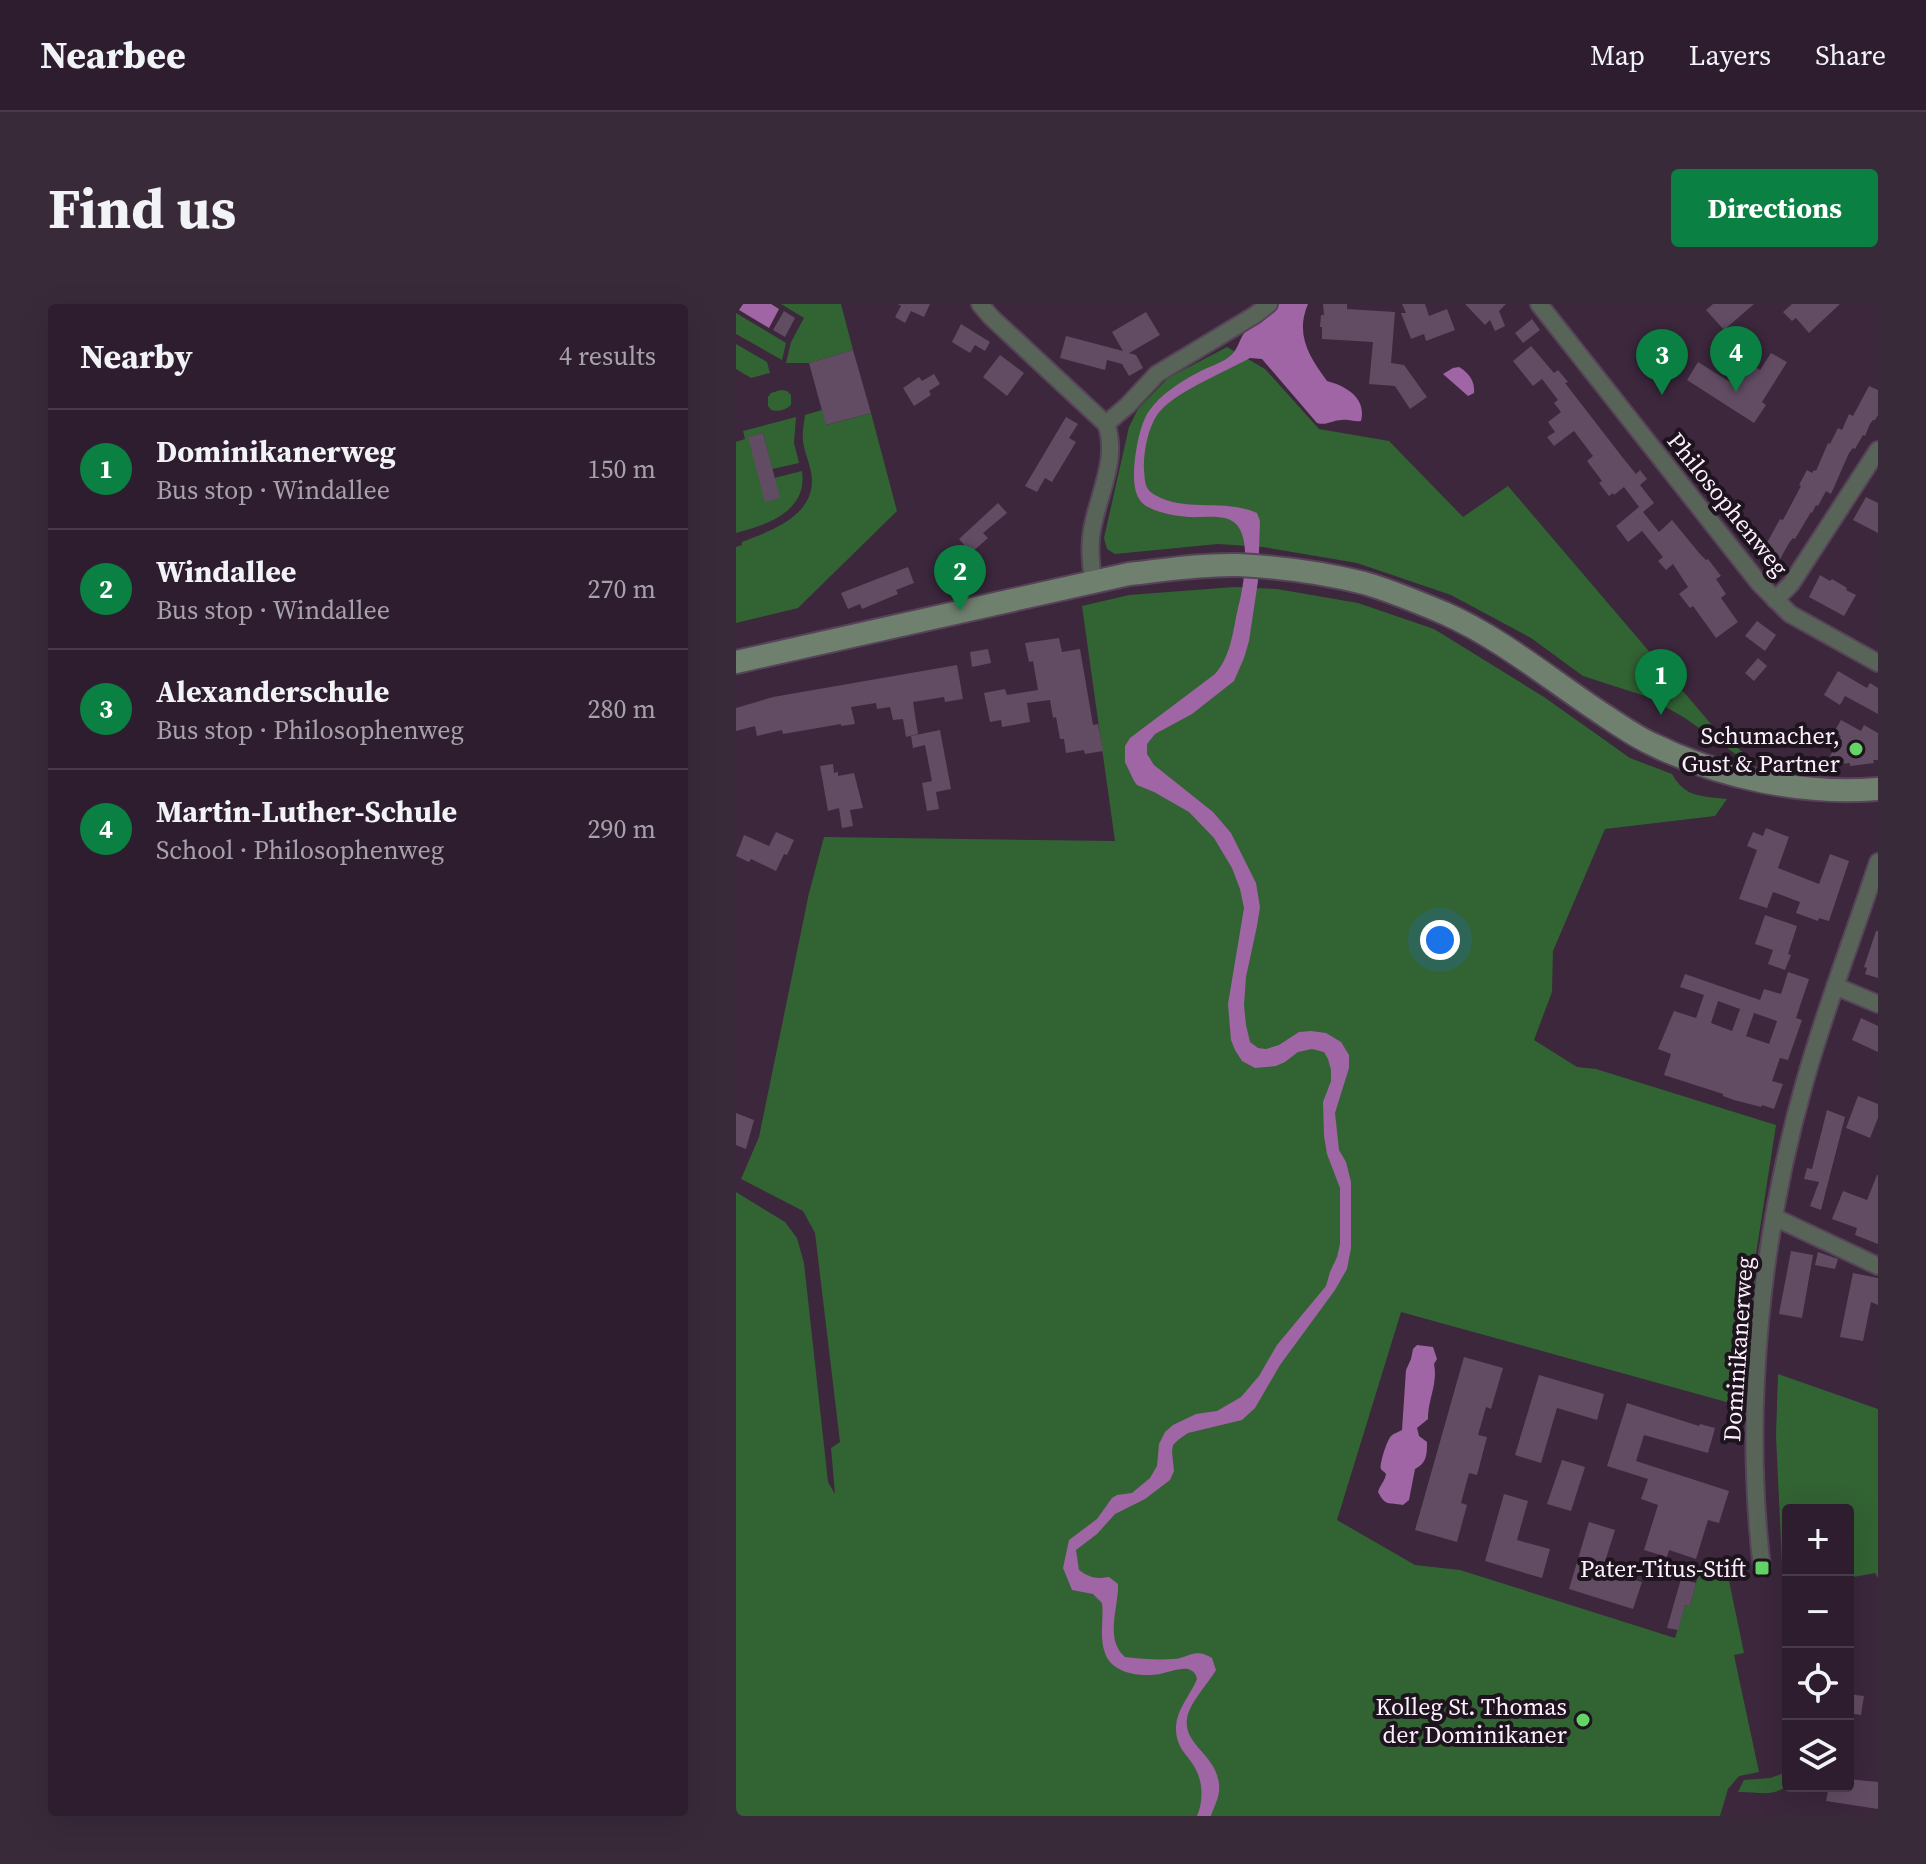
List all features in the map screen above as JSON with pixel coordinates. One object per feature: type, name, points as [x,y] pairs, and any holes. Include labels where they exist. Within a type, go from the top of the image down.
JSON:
[{"type":"main road","points":[[736,662],[1129,574],[1237,565],[1265,567],[1365,583],[1445,613],[1504,645],[1653,745],[1696,762],[1751,779],[1854,791],[1878,789]]},
{"type":"street","points":[[980,304],[1106,424],[1111,436],[1111,451],[1092,530],[1093,581]]},
{"type":"street","name":"Philosophenweg","points":[[1539,304],[1775,600],[1790,614],[1878,663]]},
{"type":"street","points":[[1106,424],[1157,374],[1263,308]]},
{"type":"street","points":[[1775,600],[1791,584],[1878,450]]},
{"type":"street","name":"Dominikanerweg","points":[[1762,1568],[1755,1500],[1754,1415],[1760,1320],[1774,1217],[1805,1081],[1878,862]]},
{"type":"street","points":[[1835,986],[1878,1004]]},
{"type":"street","points":[[1774,1217],[1878,1266]]},
{"type":"green space","points":[[781,304],[841,304],[853,350],[809,363],[786,363],[791,342],[804,318]]},
{"type":"green space","points":[[736,313],[786,343],[782,360],[736,334]]},
{"type":"green space","points":[[736,344],[767,362],[770,373],[751,378],[736,369]]},
{"type":"green space","points":[[1227,347],[1265,369],[1319,429],[1389,441],[1463,517],[1508,486],[1717,731],[1751,759],[1737,755],[1685,718],[1648,697],[1583,676],[1531,638],[1451,595],[1357,563],[1263,547],[1218,544],[1115,554],[1107,549],[1104,538],[1129,427],[1138,409],[1168,378]]},
{"type":"green space","points":[[781,390],[791,395],[791,405],[782,410],[771,410],[768,397]]},
{"type":"green space","points":[[822,410],[827,425],[871,413],[897,511],[798,608],[736,623],[736,547],[780,526],[808,499],[812,487],[803,441],[805,415]]},
{"type":"green space","points":[[796,417],[794,443],[799,463],[772,469],[763,433],[749,437],[774,478],[802,471],[799,496],[783,514],[760,526],[736,533],[736,442],[745,439],[743,431]]},
{"type":"green space","points":[[1234,587],[1277,589],[1358,603],[1434,629],[1544,697],[1630,758],[1672,774],[1689,792],[1727,799],[1715,816],[1605,829],[1553,951],[1552,992],[1534,1040],[1577,1067],[1596,1069],[1776,1125],[1749,1299],[1741,1400],[1730,1403],[1401,1312],[1337,1520],[1415,1565],[1460,1570],[1675,1638],[1685,1605],[1690,1606],[1698,1575],[1727,1571],[1744,1653],[1734,1655],[1759,1772],[1739,1776],[1728,1789],[1720,1816],[736,1816],[736,1192],[785,1222],[797,1238],[804,1263],[828,1482],[835,1494],[831,1448],[840,1442],[815,1233],[803,1211],[741,1179],[759,1137],[809,893],[824,837],[1115,841],[1082,606],[1129,595]]},
{"type":"green space","points":[[1778,1374],[1878,1409],[1878,1578],[1875,1573],[1854,1577],[1854,1504],[1782,1504],[1782,1564],[1776,1436]]},
{"type":"green space","points":[[1782,1774],[1782,1789],[1765,1793],[1738,1792],[1744,1780]]},
{"type":"shaded area","points":[[743,304],[771,304],[779,309],[769,328],[739,310]]},
{"type":"shaded area","points":[[1255,304],[1308,304],[1303,325],[1310,354],[1327,381],[1348,390],[1358,400],[1361,421],[1317,423],[1262,359],[1250,358],[1186,391],[1157,415],[1144,456],[1145,480],[1149,490],[1179,503],[1244,509],[1257,513],[1260,521],[1258,581],[1249,641],[1234,681],[1192,714],[1155,734],[1147,744],[1147,754],[1154,765],[1213,812],[1231,833],[1256,883],[1260,907],[1246,977],[1244,1005],[1250,1042],[1266,1049],[1299,1032],[1311,1031],[1326,1033],[1341,1042],[1349,1055],[1349,1068],[1335,1113],[1339,1150],[1351,1182],[1351,1248],[1347,1269],[1335,1290],[1280,1365],[1255,1408],[1242,1420],[1188,1433],[1178,1440],[1173,1445],[1174,1471],[1170,1480],[1145,1499],[1115,1514],[1097,1534],[1076,1550],[1079,1570],[1093,1577],[1109,1577],[1118,1584],[1114,1632],[1115,1641],[1125,1657],[1173,1659],[1196,1653],[1212,1658],[1216,1670],[1191,1707],[1187,1729],[1215,1769],[1219,1792],[1211,1816],[1197,1816],[1201,1799],[1199,1777],[1176,1734],[1177,1720],[1197,1679],[1195,1674],[1182,1669],[1144,1675],[1114,1666],[1103,1647],[1102,1603],[1093,1594],[1072,1590],[1063,1568],[1069,1540],[1097,1519],[1112,1498],[1132,1493],[1150,1478],[1157,1466],[1159,1444],[1165,1432],[1196,1414],[1217,1411],[1241,1397],[1259,1376],[1277,1345],[1326,1286],[1340,1244],[1340,1188],[1327,1154],[1324,1136],[1323,1102],[1331,1081],[1328,1059],[1324,1052],[1312,1049],[1298,1052],[1276,1066],[1255,1068],[1242,1061],[1231,1040],[1228,1004],[1244,908],[1232,868],[1214,838],[1189,812],[1137,785],[1125,762],[1125,746],[1130,738],[1215,674],[1226,658],[1242,592],[1245,560],[1241,531],[1231,521],[1220,517],[1168,514],[1152,509],[1141,501],[1135,489],[1134,475],[1140,433],[1145,417],[1165,394],[1232,354],[1245,332],[1264,317]]},
{"type":"shaded area","points":[[1459,367],[1472,381],[1474,393],[1468,396],[1443,374]]},
{"type":"shaded area","points":[[1417,1345],[1433,1347],[1437,1359],[1428,1419],[1417,1428],[1419,1436],[1427,1442],[1426,1454],[1422,1464],[1415,1469],[1409,1500],[1403,1505],[1391,1504],[1385,1502],[1378,1492],[1386,1474],[1381,1469],[1381,1463],[1389,1438],[1402,1430],[1406,1370]]},
{"type":"building","points":[[898,304],[930,304],[924,317],[911,311],[905,323],[895,317],[901,306]]},
{"type":"building","points":[[1323,304],[1347,304],[1347,309],[1395,312],[1391,363],[1404,365],[1427,397],[1410,409],[1395,386],[1369,384],[1373,342],[1322,339]]},
{"type":"building","points":[[1402,304],[1425,304],[1429,316],[1447,309],[1455,330],[1426,341],[1424,334],[1411,339],[1401,313],[1406,313]]},
{"type":"building","points":[[1465,304],[1506,304],[1499,311],[1505,326],[1495,331],[1490,320],[1485,325]]},
{"type":"building","points":[[1713,304],[1754,304],[1724,330],[1706,310]]},
{"type":"building","points":[[1792,304],[1840,304],[1809,333],[1796,318],[1792,321],[1783,312]]},
{"type":"building","points":[[784,311],[795,318],[785,337],[773,330]]},
{"type":"building","points":[[1146,312],[1160,335],[1129,353],[1136,355],[1143,368],[1129,376],[1122,364],[1107,360],[1105,370],[1060,358],[1066,336],[1123,351],[1112,332]]},
{"type":"building","points":[[1532,319],[1540,330],[1523,343],[1515,333]]},
{"type":"building","points":[[961,324],[990,342],[985,351],[975,345],[970,353],[952,342]]},
{"type":"building","points":[[1531,346],[1554,373],[1558,370],[1568,382],[1565,383],[1636,474],[1640,470],[1647,479],[1640,485],[1654,503],[1643,512],[1659,532],[1672,520],[1721,576],[1716,579],[1726,594],[1721,598],[1738,622],[1716,638],[1693,606],[1690,608],[1679,594],[1688,587],[1673,564],[1666,570],[1658,561],[1663,557],[1642,531],[1628,542],[1616,526],[1639,507],[1624,487],[1609,496],[1587,461],[1593,456],[1574,431],[1554,446],[1547,437],[1555,432],[1548,422],[1561,412],[1554,403],[1558,400],[1542,379],[1533,386],[1513,361]]},
{"type":"building","points":[[853,350],[871,413],[826,425],[809,363]]},
{"type":"building","points":[[1771,353],[1787,362],[1762,402],[1766,405],[1754,423],[1687,380],[1698,362],[1730,382],[1744,360],[1760,370]]},
{"type":"building","points":[[1000,355],[1024,373],[1007,396],[983,377]]},
{"type":"building","points":[[934,374],[940,384],[929,391],[931,395],[914,406],[903,388],[919,377],[922,381]]},
{"type":"building","points":[[1869,386],[1878,390],[1878,415],[1865,436],[1849,453],[1831,494],[1826,491],[1779,561],[1762,552],[1780,519],[1783,520],[1807,470],[1812,473],[1816,471],[1828,443],[1838,428],[1842,430],[1849,414],[1853,416]]},
{"type":"building","points":[[1066,417],[1078,424],[1069,438],[1076,442],[1052,482],[1045,478],[1037,492],[1025,486]]},
{"type":"building","points":[[763,433],[780,498],[765,502],[748,437]]},
{"type":"building","points":[[1866,497],[1878,503],[1878,533],[1853,520]]},
{"type":"building","points":[[998,503],[1007,513],[983,533],[988,538],[971,553],[959,539]]},
{"type":"building","points":[[908,567],[914,583],[896,590],[898,594],[862,609],[860,604],[848,609],[841,593]]},
{"type":"building","points":[[1820,575],[1856,595],[1844,616],[1809,597]]},
{"type":"building","points":[[1757,621],[1776,635],[1765,651],[1745,636]]},
{"type":"building","points":[[1059,638],[1062,652],[1080,649],[1093,725],[1098,724],[1103,751],[1066,753],[1050,700],[1027,703],[1030,722],[1002,727],[1001,720],[990,722],[984,693],[1005,689],[1007,695],[1038,690],[1033,661],[1029,662],[1025,643]]},
{"type":"building","points":[[988,649],[991,663],[972,667],[970,652]]},
{"type":"building","points":[[1758,658],[1767,666],[1754,681],[1745,673]]},
{"type":"building","points":[[957,665],[963,699],[945,702],[944,697],[913,702],[918,734],[906,737],[903,719],[893,720],[890,707],[877,709],[876,703],[851,707],[855,724],[783,734],[782,730],[757,736],[755,726],[736,731],[736,708],[773,697]]},
{"type":"building","points":[[1838,671],[1867,688],[1870,683],[1878,688],[1878,714],[1845,696],[1840,705],[1824,695]]},
{"type":"building","name":"Schumacher, Gust & Partner","points":[[1841,720],[1861,731],[1864,725],[1878,733],[1878,760],[1850,766],[1850,763],[1840,764],[1829,758],[1841,736],[1834,732]]},
{"type":"building","points":[[940,730],[951,789],[936,792],[939,809],[927,811],[922,783],[932,781],[925,745],[913,748],[911,736]]},
{"type":"building","points":[[833,764],[834,773],[838,772],[838,776],[854,773],[863,808],[850,810],[853,826],[842,828],[839,808],[828,811],[820,766]]},
{"type":"building","points":[[1766,828],[1789,837],[1778,868],[1819,884],[1830,854],[1849,861],[1829,921],[1819,918],[1818,921],[1796,913],[1800,902],[1773,892],[1767,908],[1739,899],[1757,850],[1747,846],[1753,832],[1763,836]]},
{"type":"building","points":[[776,832],[794,840],[776,871],[751,859],[749,862],[736,856],[744,835],[769,846]]},
{"type":"building","points":[[1765,915],[1797,926],[1785,970],[1768,964],[1773,950],[1755,944]]},
{"type":"building","points":[[1876,931],[1878,978],[1865,974],[1867,968],[1864,967]]},
{"type":"building","points":[[1788,972],[1809,979],[1796,1018],[1802,1020],[1788,1060],[1780,1058],[1772,1081],[1783,1084],[1774,1109],[1734,1100],[1664,1075],[1671,1054],[1658,1049],[1674,1011],[1696,1018],[1704,995],[1680,987],[1685,974],[1760,1000],[1764,989],[1781,994]],"holes":[[[1718,1001],[1740,1009],[1732,1031],[1711,1023]],[[1754,1013],[1777,1021],[1769,1044],[1746,1036]]]},
{"type":"building","points":[[1861,1018],[1878,1026],[1878,1052],[1852,1040]]},
{"type":"building","points":[[1858,1096],[1878,1104],[1878,1118],[1870,1138],[1846,1128]]},
{"type":"building","points":[[1827,1110],[1845,1117],[1821,1210],[1810,1206],[1819,1182],[1804,1179],[1807,1168],[1812,1169]]},
{"type":"building","points":[[736,1113],[754,1120],[746,1149],[736,1145]]},
{"type":"building","points":[[1877,1175],[1878,1244],[1855,1235],[1857,1228],[1832,1219],[1843,1191],[1867,1200]]},
{"type":"building","points":[[1791,1251],[1813,1255],[1802,1318],[1779,1314]]},
{"type":"building","points":[[1818,1252],[1838,1259],[1835,1269],[1815,1265]]},
{"type":"building","points":[[1853,1273],[1878,1278],[1878,1305],[1871,1302],[1863,1341],[1840,1337]]},
{"type":"building","points":[[1464,1357],[1503,1368],[1491,1409],[1486,1407],[1478,1435],[1487,1437],[1477,1475],[1469,1473],[1461,1503],[1467,1505],[1457,1542],[1415,1530]]},
{"type":"building","points":[[1539,1375],[1604,1394],[1597,1420],[1557,1408],[1541,1463],[1515,1455]]},
{"type":"building","points":[[1627,1403],[1699,1426],[1715,1428],[1708,1453],[1644,1435],[1636,1461],[1729,1491],[1719,1523],[1708,1520],[1696,1559],[1669,1550],[1667,1557],[1644,1550],[1658,1505],[1641,1499],[1648,1479],[1607,1466]]},
{"type":"building","points":[[1562,1460],[1585,1467],[1571,1511],[1547,1504]]},
{"type":"building","points":[[1504,1494],[1528,1501],[1517,1540],[1550,1549],[1542,1578],[1485,1561]]},
{"type":"building","points":[[1589,1522],[1615,1530],[1602,1571],[1642,1582],[1633,1609],[1569,1589]]},
{"type":"building","points":[[1681,1579],[1696,1583],[1690,1606],[1685,1605],[1678,1630],[1667,1628]]},
{"type":"building","points":[[1854,1695],[1864,1696],[1861,1715],[1854,1714]]},
{"type":"building","points":[[1854,1780],[1878,1782],[1878,1809],[1826,1801],[1828,1792],[1854,1792]]},
{"type":"place","name":"Martin-Luther-Schule","points":[[1736,392]]},
{"type":"place","name":"Alexanderschule","points":[[1662,395]]},
{"type":"place","name":"Windallee","points":[[960,611]]},
{"type":"place","name":"Dominikanerweg","points":[[1661,715]]},
{"type":"place","name":"Schumacher, Gust & Partner","points":[[1856,749]]},
{"type":"place","name":"Pater-Titus-Stift","points":[[1762,1568]]},
{"type":"place","name":"Kolleg St. Thomas der Dominikaner","points":[[1583,1720]]}]
